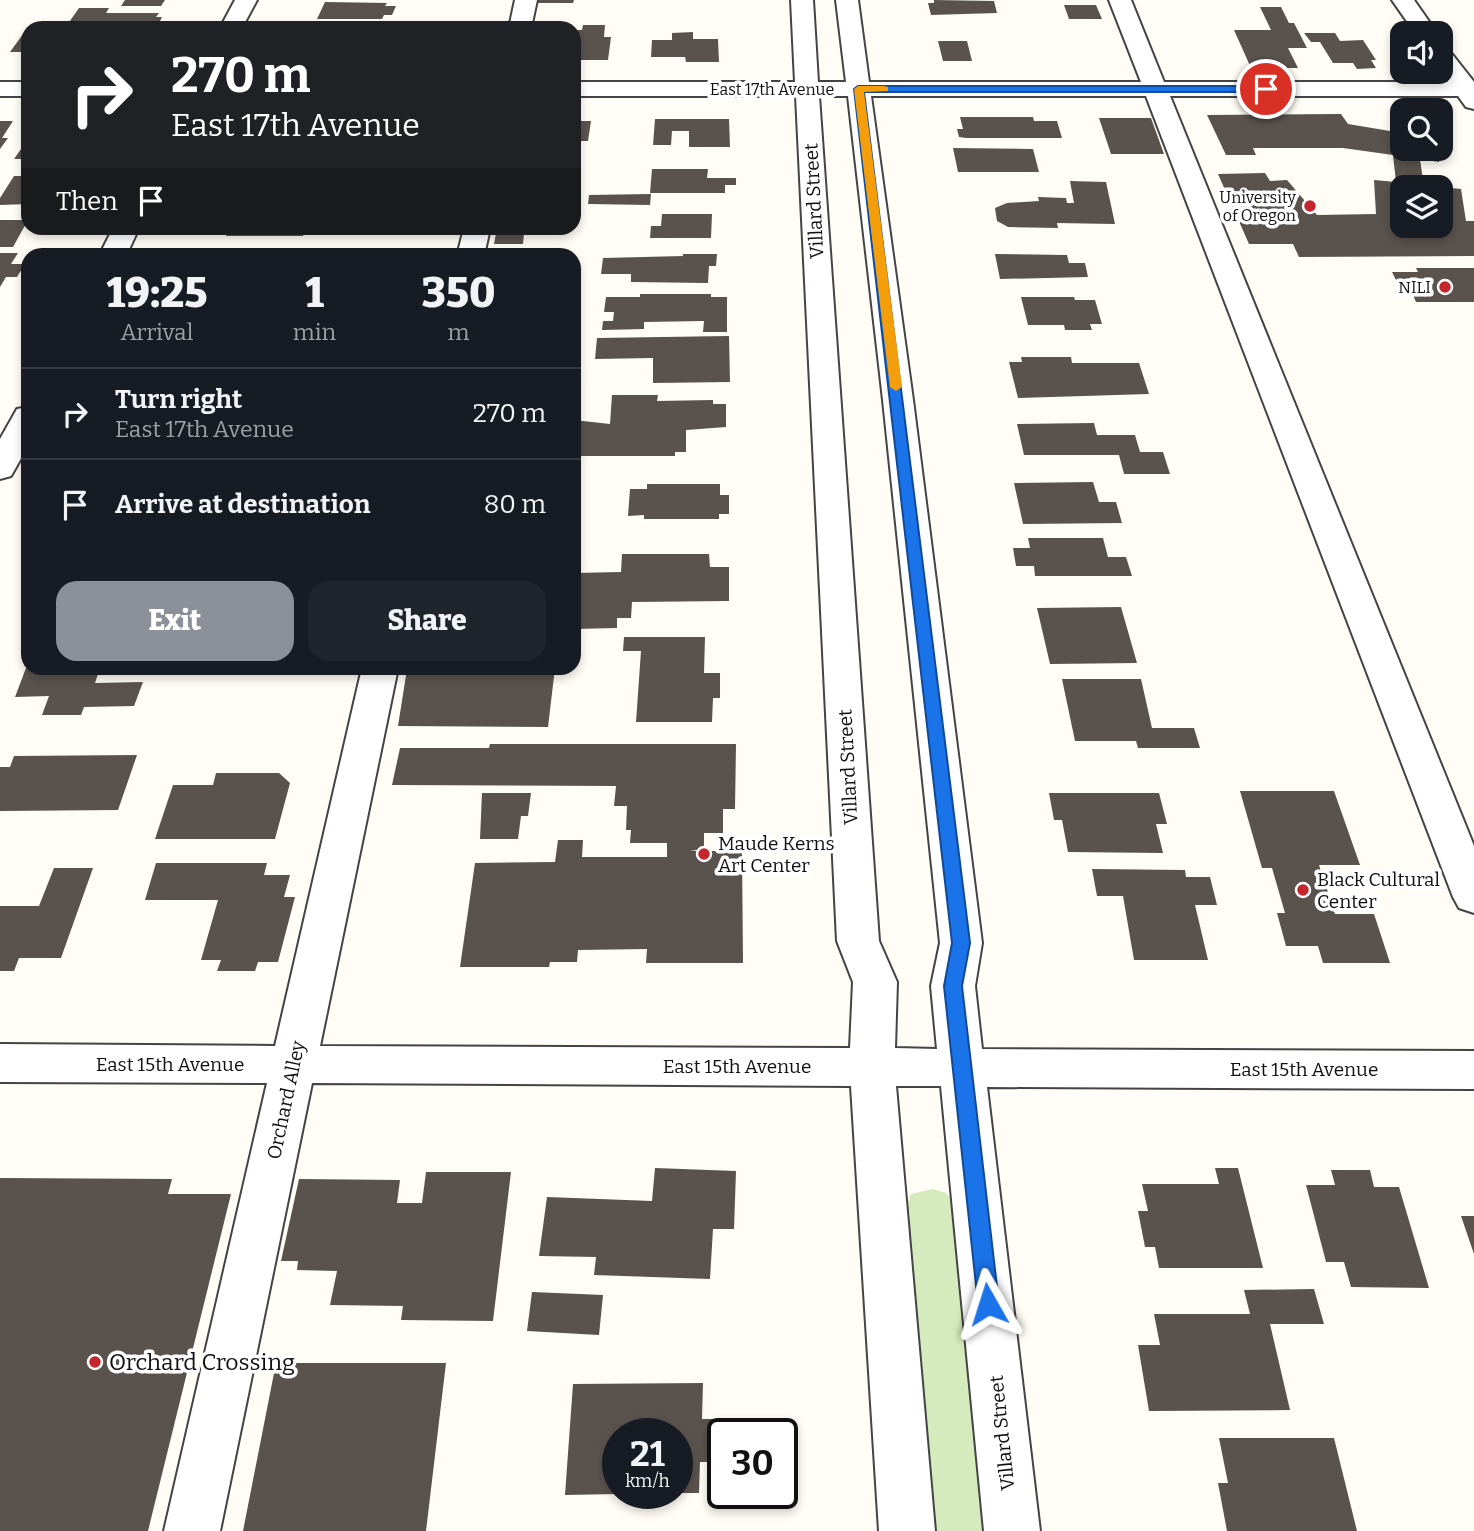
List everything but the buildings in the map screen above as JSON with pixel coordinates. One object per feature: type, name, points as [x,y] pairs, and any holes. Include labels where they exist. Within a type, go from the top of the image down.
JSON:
[{"type":"street","points":[[235,21],[246,0]]},
{"type":"street","points":[[522,21],[526,0]]},
{"type":"street","name":"Villard Street","points":[[802,0],[858,941],[875,982],[872,1067],[907,1531]]},
{"type":"street","name":"Villard Street","points":[[847,0],[961,943],[953,986],[1012,1531]]},
{"type":"street","points":[[1120,0],[1474,897]]},
{"type":"street","points":[[1403,0],[1418,21]]},
{"type":"street","points":[[1453,70],[1471,93]]},
{"type":"street","points":[[0,89],[21,89]]},
{"type":"street","name":"East 17th Avenue","points":[[581,89],[1156,89],[1471,93]]},
{"type":"street","points":[[0,469],[21,428]]},
{"type":"street","name":"Orchard Alley","points":[[192,1531],[378,675]]},
{"type":"street","name":"East 15th Avenue","points":[[0,1063],[1474,1070]]},
{"type":"green space","points":[[933,1189],[946,1193],[954,1202],[991,1531],[932,1531],[907,1205],[911,1194]]},
{"type":"slow traffic","points":[[884,89],[858,89],[896,387]]},
{"type":"place","name":"University of Oregon","points":[[1310,206]]},
{"type":"place","name":"NILI","points":[[1445,287]]},
{"type":"place","name":"Maude Kerns Art Center","points":[[704,854]]},
{"type":"place","name":"Black Cultural Center","points":[[1303,890]]},
{"type":"place","name":"Orchard Crossing","points":[[95,1362]]},
{"type":"route","points":[[988,1304],[953,986],[961,943],[898,400],[858,89],[1266,89]]}]
